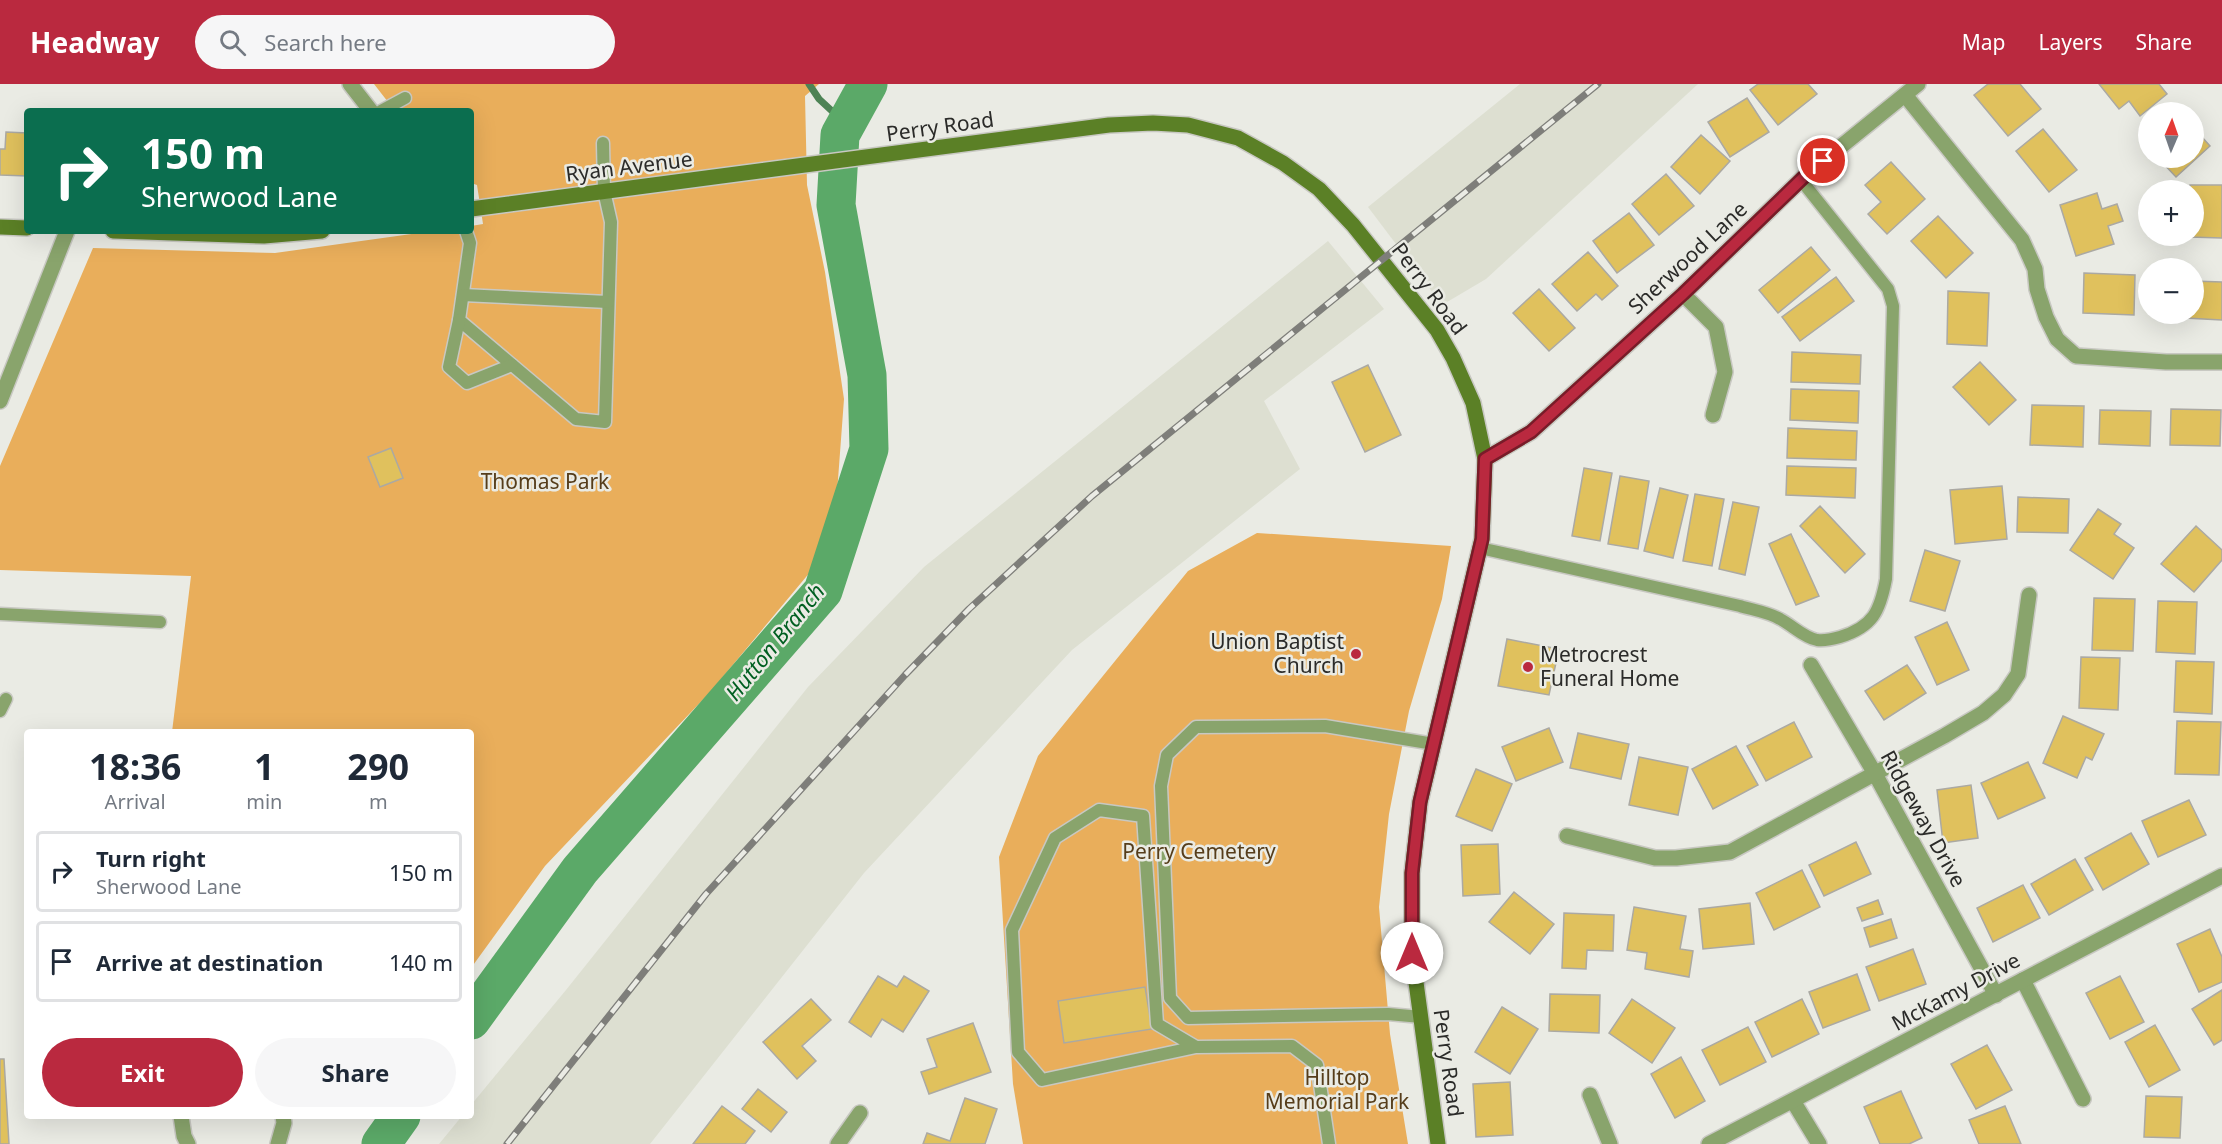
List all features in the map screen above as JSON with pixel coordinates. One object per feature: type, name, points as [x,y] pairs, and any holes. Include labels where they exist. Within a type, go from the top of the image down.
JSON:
[{"type":"street","points":[[350,84],[369,108]]},
{"type":"street","name":"Sherwood Lane","points":[[1485,459],[1531,432],[1683,294],[1801,180],[1918,84]]},
{"type":"street","points":[[1905,95],[2022,240],[2035,269],[2037,289],[2046,317],[2057,339],[2076,356],[2166,362],[2222,362]]},
{"type":"street","name":"Perry Road","points":[[793,168],[1109,125],[1153,123],[1188,125],[1238,138],[1283,163],[1319,189],[1353,225],[1437,330],[1453,358],[1473,403],[1485,459],[1482,539],[1420,802],[1412,873],[1412,953],[1438,1144]]},
{"type":"street","name":"Ryan Avenue","points":[[474,209],[793,168]]},
{"type":"street","points":[[0,227],[24,228]]},
{"type":"street","points":[[0,401],[66,234]]},
{"type":"street","points":[[198,234],[254,236],[281,234]]},
{"type":"street","points":[[1683,294],[1716,327],[1725,372],[1713,415]]},
{"type":"street","points":[[1567,836],[1655,858],[1730,852],[1944,736],[1983,713],[2004,695],[2019,674],[2029,595]]},
{"type":"street","name":"Ridgeway Drive","points":[[1811,665],[1874,772],[1996,994]]},
{"type":"street","name":"McKamy Drive","points":[[1709,1144],[2222,876]]},
{"type":"street","points":[[2024,980],[2083,1099]]},
{"type":"street","points":[[1590,1095],[1610,1144]]},
{"type":"street","points":[[1793,1101],[1819,1144]]},
{"type":"street","points":[[838,1144],[860,1113]]},
{"type":"street","points":[[181,1119],[184,1136],[188,1144]]},
{"type":"street","points":[[278,1144],[283,1119]]},
{"type":"lane","points":[[387,108],[405,98]]},
{"type":"lane","points":[[459,320],[576,419],[605,422],[611,222],[604,191],[603,143]]},
{"type":"lane","points":[[1480,548],[1740,606],[1779,618],[1803,634],[1817,640],[1832,639],[1853,633],[1871,621],[1882,603],[1886,579],[1893,306],[1888,289],[1801,180]]},
{"type":"lane","points":[[467,234],[470,243],[459,320],[449,368],[467,383],[512,365]]},
{"type":"lane","points":[[463,295],[608,302]]},
{"type":"lane","points":[[0,615],[159,622]]},
{"type":"lane","points":[[0,711],[6,699]]},
{"type":"lane","points":[[1421,1017],[1388,1014],[1188,1018],[1170,998],[1161,786],[1167,755],[1196,727],[1326,726],[1434,744]]},
{"type":"lane","points":[[1196,1047],[1157,1024],[1143,816],[1100,810],[1055,838],[1012,930],[1018,1052],[1042,1080],[1196,1047],[1292,1046],[1317,1065],[1329,1144]]},
{"type":"shaded area","points":[[1520,84],[1698,84],[1486,279],[1442,305],[1368,207]]},
{"type":"shaded area","points":[[1328,241],[1384,309],[1264,401],[1300,469],[1072,650],[864,873],[650,1144],[439,1144],[460,1119],[474,1119],[474,1101],[808,687],[924,567]]},
{"type":"green space","name":"Thomas Park","points":[[374,84],[819,84],[805,96],[807,185],[825,272],[844,399],[837,493],[811,571],[711,691],[545,866],[474,964],[474,729],[172,729],[191,576],[0,570],[0,466],[93,248],[275,253],[411,234],[474,234],[474,226],[483,224],[477,185],[474,184],[474,108],[393,108]]},
{"type":"green space","name":"Perry Cemetery","points":[[1257,533],[1451,546],[1442,599],[1409,711],[1389,814],[1379,907],[1390,1034],[1408,1144],[1023,1144],[1013,1084],[999,857],[1038,756],[1188,571]]},
{"type":"building","points":[[1758,84],[1808,84],[1817,94],[1778,125],[1750,90]]},
{"type":"building","points":[[1988,84],[2020,84],[2041,109],[2008,136],[1974,95]]},
{"type":"building","points":[[2099,84],[2159,84],[2167,94],[2157,102],[2138,102],[2138,113],[2129,101],[2119,109]]},
{"type":"building","points":[[1747,98],[1769,132],[1730,157],[1708,122]]},
{"type":"building","points":[[2043,129],[2077,170],[2049,192],[2016,151]]},
{"type":"building","points":[[6,132],[24,133],[24,176],[0,175],[0,149],[5,149]]},
{"type":"building","points":[[1701,135],[1730,161],[1700,194],[1671,167]]},
{"type":"building","points":[[2204,139],[2210,146],[2204,151]]},
{"type":"building","points":[[1891,162],[1925,199],[1887,234],[1868,214],[1881,202],[1865,185]]},
{"type":"building","points":[[2167,168],[2186,168],[2176,177]]},
{"type":"building","points":[[1666,174],[1694,206],[1659,235],[1632,204]]},
{"type":"building","points":[[2204,185],[2222,185],[2222,238],[2204,237]]},
{"type":"building","points":[[2097,193],[2102,209],[2117,204],[2123,221],[2108,226],[2114,244],[2076,256],[2060,205]]},
{"type":"building","points":[[1629,213],[1654,245],[1617,273],[1593,241]]},
{"type":"building","points":[[1938,216],[1973,253],[1946,278],[1911,241]]},
{"type":"building","points":[[1811,247],[1830,270],[1778,313],[1759,290]]},
{"type":"building","points":[[1588,252],[1618,286],[1602,300],[1596,294],[1577,311],[1552,284]]},
{"type":"building","points":[[2084,273],[2135,275],[2134,315],[2083,313]]},
{"type":"building","points":[[1836,277],[1854,301],[1800,341],[1782,317]]},
{"type":"building","points":[[2204,281],[2222,282],[2222,320],[2204,319]]},
{"type":"building","points":[[1539,289],[1575,328],[1549,351],[1513,313]]},
{"type":"building","points":[[1948,291],[1989,293],[1987,346],[1947,344]]},
{"type":"building","points":[[1792,352],[1861,355],[1860,384],[1791,382]]},
{"type":"building","points":[[1980,362],[2016,400],[1989,425],[1953,387]]},
{"type":"building","points":[[1368,365],[1401,435],[1365,452],[1332,382]]},
{"type":"building","points":[[1791,389],[1859,391],[1858,423],[1790,420]]},
{"type":"building","points":[[2032,405],[2084,406],[2083,447],[2030,445]]},
{"type":"building","points":[[2171,409],[2221,410],[2220,446],[2170,445]]},
{"type":"building","points":[[2100,410],[2151,411],[2150,446],[2099,444]]},
{"type":"building","points":[[1788,428],[1857,431],[1856,460],[1787,458]]},
{"type":"building","points":[[391,448],[403,478],[380,487],[368,457]]},
{"type":"building","points":[[1787,466],[1856,468],[1855,498],[1786,495]]},
{"type":"building","points":[[1584,468],[1612,473],[1600,541],[1572,536]]},
{"type":"building","points":[[1620,476],[1649,481],[1638,549],[1608,544]]},
{"type":"building","points":[[2002,486],[2007,539],[1955,544],[1950,490]]},
{"type":"building","points":[[1660,488],[1688,495],[1673,558],[1644,551]]},
{"type":"building","points":[[1695,494],[1724,499],[1712,566],[1683,561]]},
{"type":"building","points":[[2018,497],[2069,499],[2068,533],[2017,532]]},
{"type":"building","points":[[1733,502],[1759,507],[1745,575],[1719,569]]},
{"type":"building","points":[[1820,506],[1865,554],[1845,573],[1800,526]]},
{"type":"building","points":[[2098,509],[2121,524],[2114,534],[2134,548],[2113,579],[2070,550]]},
{"type":"building","points":[[2196,526],[2222,550],[2222,560],[2194,592],[2161,564]]},
{"type":"building","points":[[1791,534],[1819,596],[1796,605],[1769,544]]},
{"type":"building","points":[[1925,550],[1960,561],[1945,611],[1910,601]]},
{"type":"building","points":[[2094,598],[2135,599],[2133,651],[2092,650]]},
{"type":"building","points":[[2158,601],[2197,602],[2195,654],[2156,652]]},
{"type":"building","points":[[1947,622],[1969,670],[1937,685],[1915,637]]},
{"type":"building","name":"Metrocrest Funeral Home","points":[[1507,639],[1559,649],[1549,695],[1498,686]]},
{"type":"building","points":[[2081,657],[2120,658],[2118,710],[2079,708]]},
{"type":"building","points":[[2176,661],[2214,662],[2212,714],[2174,712]]},
{"type":"building","points":[[1907,665],[1926,693],[1884,720],[1865,691]]},
{"type":"building","points":[[2063,716],[2104,734],[2092,760],[2086,757],[2077,778],[2043,763]]},
{"type":"building","points":[[2177,721],[2221,722],[2219,775],[2175,774]]},
{"type":"building","points":[[1794,722],[1812,757],[1766,781],[1747,746]]},
{"type":"building","points":[[1549,728],[1563,762],[1516,781],[1502,747]]},
{"type":"building","points":[[1578,733],[1629,744],[1621,779],[1570,768]]},
{"type":"building","points":[[1736,746],[1758,785],[1713,809],[1692,769]]},
{"type":"building","points":[[1639,757],[1688,767],[1678,815],[1629,805]]},
{"type":"building","points":[[2028,762],[2045,798],[1998,819],[1981,783]]},
{"type":"building","points":[[1476,769],[1512,784],[1492,831],[1456,816]]},
{"type":"building","points":[[1971,785],[1978,838],[1943,843],[1937,790]]},
{"type":"building","points":[[2189,800],[2206,835],[2158,857],[2142,821]]},
{"type":"building","points":[[2131,833],[2149,864],[2103,890],[2085,858]]},
{"type":"building","points":[[1856,842],[1871,874],[1824,896],[1809,865]]},
{"type":"building","points":[[1498,844],[1500,894],[1463,896],[1461,845]]},
{"type":"building","points":[[2075,859],[2093,890],[2049,915],[2031,884]]},
{"type":"building","points":[[1802,870],[1820,907],[1774,930],[1756,893]]},
{"type":"building","points":[[2023,885],[2040,918],[1993,942],[1977,908]]},
{"type":"building","points":[[1514,892],[1554,924],[1530,954],[1489,922]]},
{"type":"building","points":[[1878,900],[1883,914],[1862,921],[1857,908]]},
{"type":"building","points":[[1750,903],[1754,944],[1703,949],[1699,909]]},
{"type":"building","points":[[1634,907],[1686,916],[1680,949],[1693,951],[1689,977],[1645,969],[1647,953],[1627,950]]},
{"type":"building","points":[[1564,913],[1614,915],[1613,951],[1587,950],[1586,969],[1562,968]]},
{"type":"building","points":[[1891,919],[1897,938],[1870,947],[1864,928]]},
{"type":"building","points":[[2210,929],[2222,957],[2222,982],[2199,992],[2177,944]]},
{"type":"building","points":[[1913,949],[1926,984],[1879,1001],[1866,967]]},
{"type":"building","points":[[1857,974],[1870,1010],[1823,1028],[1809,992]]},
{"type":"building","points":[[878,976],[897,987],[904,976],[929,991],[903,1032],[882,1019],[871,1037],[849,1022]]},
{"type":"building","points":[[2120,976],[2144,1022],[2110,1039],[2086,993]]},
{"type":"building","points":[[1145,987],[1152,1029],[1064,1043],[1058,1001]]},
{"type":"building","points":[[2222,990],[2222,1040],[2214,1045],[2192,1009]]},
{"type":"building","points":[[1550,994],[1600,995],[1599,1033],[1549,1031]]},
{"type":"building","points":[[811,999],[831,1020],[802,1046],[816,1061],[797,1079],[763,1042]]},
{"type":"building","points":[[1632,999],[1675,1028],[1652,1063],[1609,1033]]},
{"type":"building","points":[[1802,999],[1819,1034],[1772,1057],[1755,1022]]},
{"type":"building","points":[[1502,1007],[1538,1029],[1510,1074],[1475,1052]]},
{"type":"building","points":[[973,1023],[991,1072],[929,1094],[921,1072],[937,1067],[927,1039]]},
{"type":"building","points":[[2155,1025],[2180,1070],[2149,1087],[2125,1042]]},
{"type":"building","points":[[1748,1027],[1766,1062],[1720,1085],[1702,1050]]},
{"type":"building","points":[[1987,1045],[2012,1090],[1976,1109],[1951,1064]]},
{"type":"building","points":[[1681,1057],[1705,1101],[1675,1118],[1651,1074]]},
{"type":"building","points":[[0,1059],[4,1059],[9,1144],[0,1144]]},
{"type":"building","points":[[1510,1082],[1513,1135],[1476,1137],[1473,1084]]},
{"type":"building","points":[[758,1089],[787,1112],[771,1132],[742,1109]]},
{"type":"building","points":[[1901,1091],[1922,1138],[1909,1144],[1880,1144],[1864,1107]]},
{"type":"building","points":[[2146,1096],[2182,1097],[2180,1138],[2144,1137]]},
{"type":"building","points":[[965,1098],[997,1109],[985,1144],[923,1144],[927,1133],[950,1141]]},
{"type":"building","points":[[722,1106],[755,1131],[745,1144],[693,1144]]},
{"type":"building","points":[[2005,1106],[2021,1144],[1979,1144],[1969,1120]]},
{"type":"waterway","points":[[809,84],[819,99],[846,124]]},
{"type":"waterway","name":"Hutton Branch","points":[[474,1016],[580,870],[823,591],[869,449],[867,375],[836,205],[840,135],[868,84]]},
{"type":"waterway","name":"Hutton Branch","points":[[381,1144],[399,1119]]},
{"type":"railway","points":[[507,1144],[706,894],[905,675],[969,609],[1092,496],[1598,84]]},
{"type":"place","name":"Union Baptist Church","points":[[1356,654]]},
{"type":"place","name":"Metrocrest Funeral Home","points":[[1528,667]]},
{"type":"route","points":[[1412,953],[1412,873],[1420,802],[1482,539],[1485,459],[1531,432],[1683,294],[1823,161]]},
{"type":"park label","name":"Hilltop Memorial Park","points":[[1337,1090]]}]
